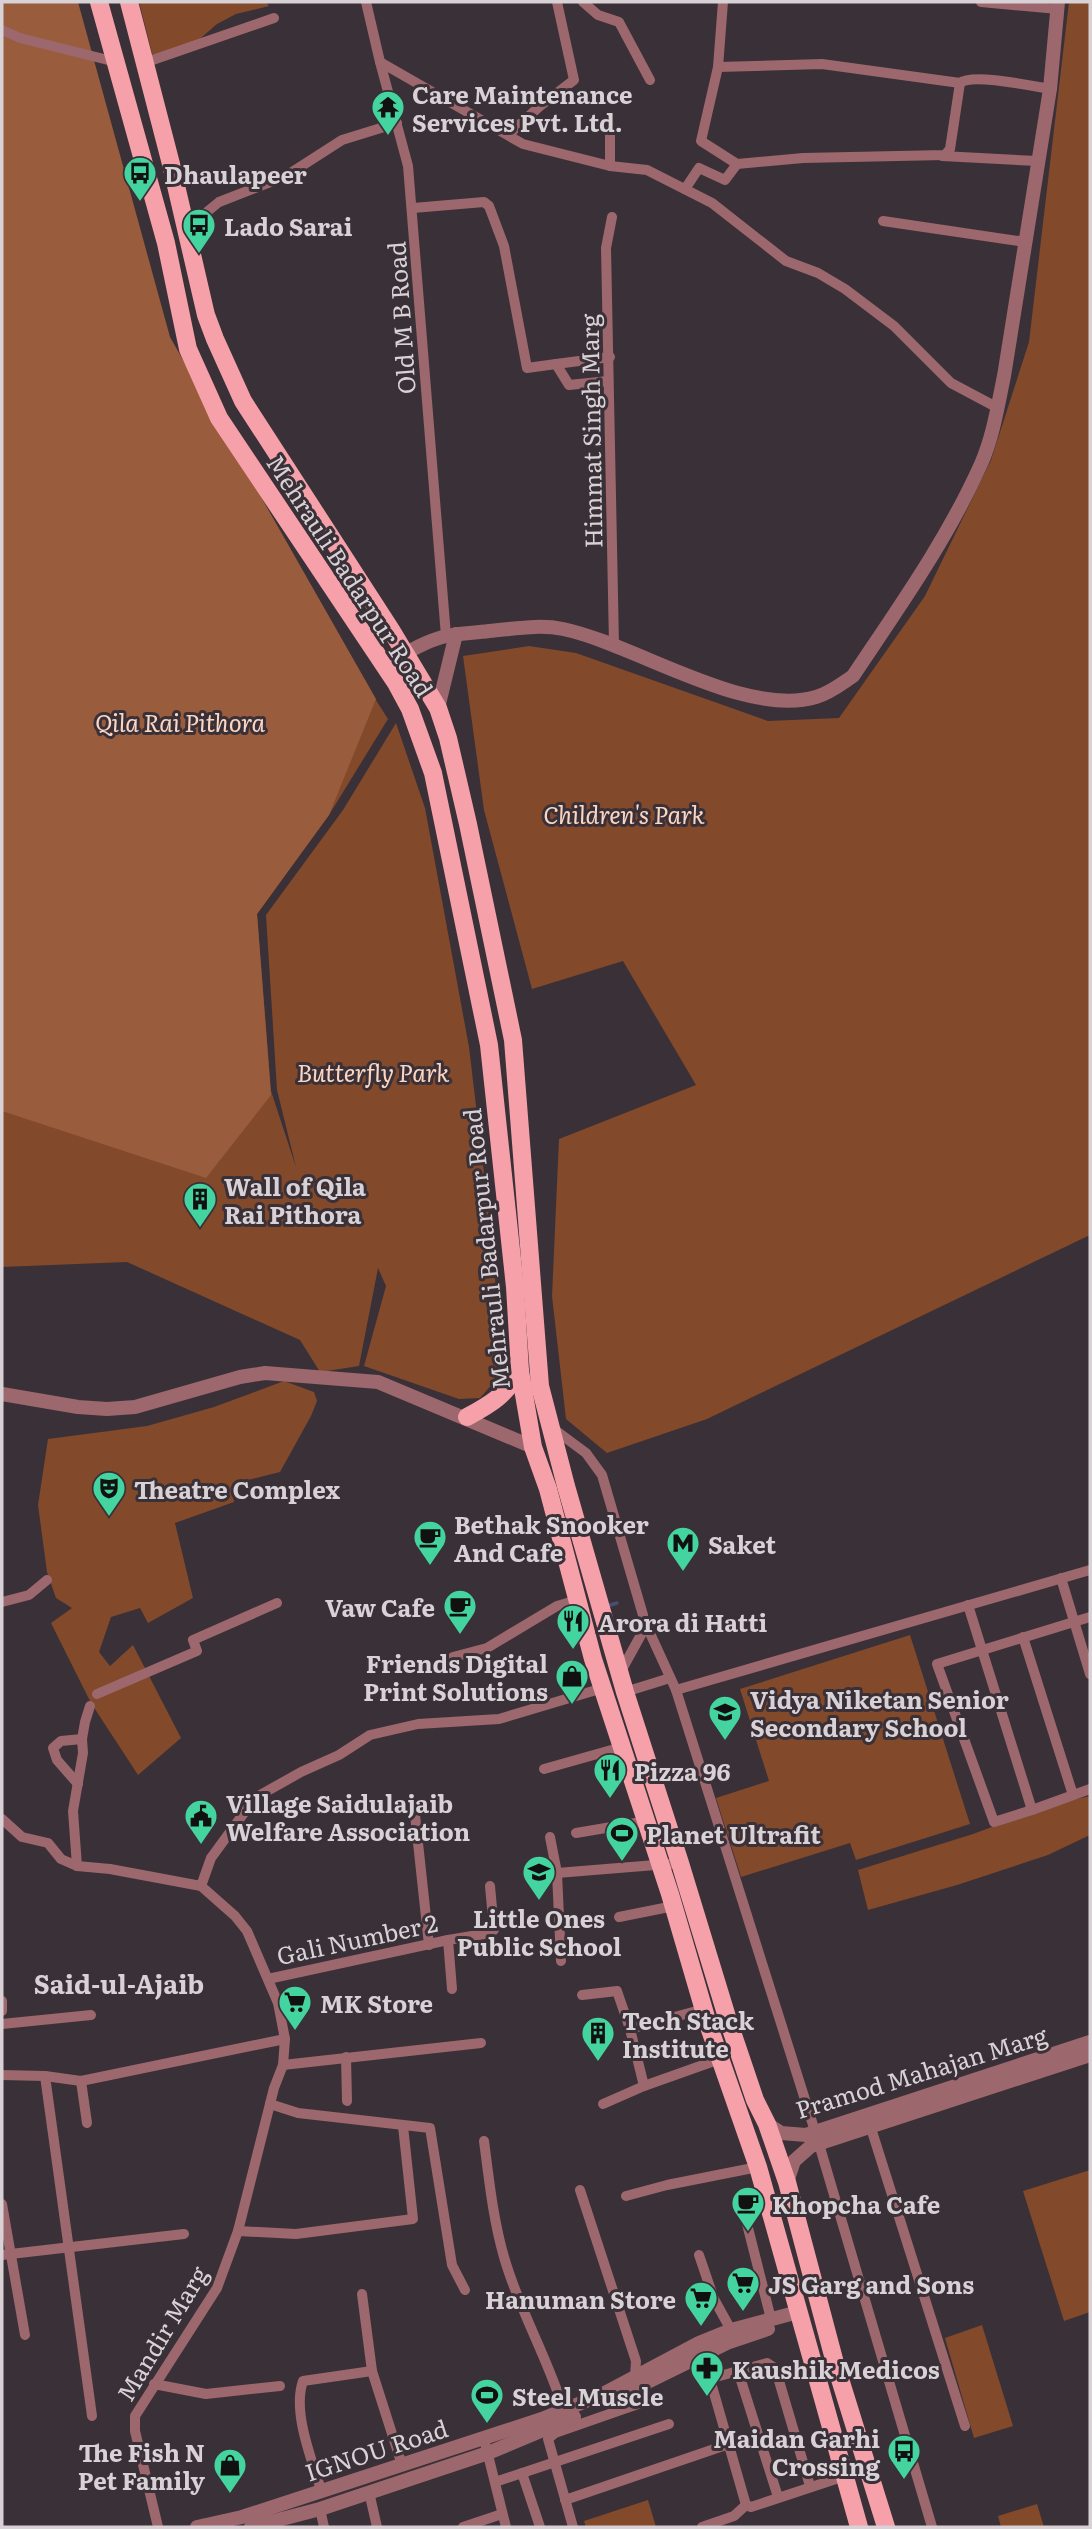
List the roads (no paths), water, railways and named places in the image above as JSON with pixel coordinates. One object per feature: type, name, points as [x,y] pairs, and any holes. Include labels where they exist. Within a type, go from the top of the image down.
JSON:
[{"type":"main road","name":"Mehrauli Badarpur Road","points":[[99,2],[166,243],[183,329],[199,375],[219,418],[385,666],[410,709],[433,773],[489,1045],[515,1287],[520,1371],[533,1447],[548,1489],[576,1600],[603,1688],[674,1906],[720,2059],[758,2167],[859,2527]]},
{"type":"main road","name":"Mehrauli Badarpur Road","points":[[128,2],[206,315],[243,401],[438,708],[448,738],[513,1040],[540,1386],[622,1683],[727,2017],[787,2182],[835,2363],[886,2527]]},
{"type":"main road","points":[[119,70],[145,67]]},
{"type":"main road","points":[[467,1417],[506,1392],[520,1371]]},
{"type":"street","name":"Old M B Road","points":[[366,2],[408,166],[451,635]]},
{"type":"street","points":[[508,135],[575,79],[557,2]]},
{"type":"street","points":[[583,2],[598,15],[619,22],[650,80]]},
{"type":"street","points":[[723,2],[718,67],[701,141],[737,164],[803,158],[941,156],[1037,161]]},
{"type":"street","points":[[385,666],[415,647],[451,635],[544,626],[614,645],[662,666],[748,695],[774,700],[816,697],[835,689],[853,676],[934,556],[982,463],[998,408],[1050,89],[1058,5],[981,2]]},
{"type":"street","points":[[145,67],[274,18]]},
{"type":"street","points":[[2,30],[119,70]]},
{"type":"street","points":[[380,62],[523,144],[610,166],[647,170],[712,203],[786,261],[818,273],[845,289],[894,326],[951,383],[998,408]]},
{"type":"street","points":[[718,67],[822,64],[960,83]]},
{"type":"street","points":[[941,156],[950,149],[960,83],[965,79],[1050,89]]},
{"type":"street","points":[[186,229],[219,202],[286,176],[342,140],[397,123]]},
{"type":"street","points":[[610,126],[610,166]]},
{"type":"street","points":[[685,189],[699,168],[725,180],[737,164]]},
{"type":"street","points":[[413,208],[484,202],[489,206],[504,246],[527,368],[610,357]]},
{"type":"street","name":"Himmat Singh Marg","points":[[612,217],[606,248],[614,645]]},
{"type":"street","points":[[883,221],[1025,242]]},
{"type":"street","points":[[556,364],[569,385],[608,381]]},
{"type":"street","points":[[438,708],[451,635]]},
{"type":"street","points":[[2,1394],[78,1407],[107,1409],[135,1407],[240,1377],[265,1373],[385,1383],[533,1447]]},
{"type":"street","points":[[551,1427],[586,1453],[601,1475],[644,1620],[676,1690],[816,2138],[932,2527]]},
{"type":"street","points":[[676,1690],[1090,1570]]},
{"type":"street","points":[[1061,1578],[1090,1674]]},
{"type":"street","points":[[2,1602],[29,1595],[47,1580]]},
{"type":"street","points":[[453,1657],[487,1648],[557,1606],[576,1600]]},
{"type":"street","points":[[97,1694],[197,1651],[193,1640],[277,1603]]},
{"type":"street","points":[[968,1605],[1032,1810]]},
{"type":"street","points":[[1090,1617],[937,1664],[994,1822],[1090,1789]]},
{"type":"street","points":[[644,1620],[642,1633],[622,1683],[670,1678]]},
{"type":"street","points":[[1023,1637],[1073,1795]]},
{"type":"street","points":[[2,1819],[22,1837],[48,1843],[61,1859],[77,1866],[110,1869],[201,1886],[211,1857],[255,1798],[301,1772],[339,1755],[370,1735],[418,1724],[499,1719],[603,1688]]},
{"type":"street","points":[[77,1866],[73,1811],[83,1753],[82,1739],[90,1706]]},
{"type":"street","points":[[78,1784],[57,1760],[53,1748],[61,1741],[82,1739]]},
{"type":"street","points":[[544,1769],[622,1747]]},
{"type":"street","points":[[415,1815],[429,1945]]},
{"type":"street","points":[[576,1833],[647,1821]]},
{"type":"street","points":[[551,1837],[557,1873],[561,1962]]},
{"type":"street","points":[[557,1873],[680,1863]]},
{"type":"street","name":"Mandir Marg","points":[[158,2527],[134,2424],[135,2416],[217,2288],[238,2231],[283,2065],[285,2039],[278,2003],[244,1926],[201,1886]]},
{"type":"street","name":"Gali Number 2","points":[[268,1979],[492,1932],[490,1886]]},
{"type":"street","points":[[619,1917],[674,1906]]},
{"type":"street","points":[[448,1940],[452,1989]]},
{"type":"street","points":[[582,1996],[617,1991],[630,2029],[644,2086]]},
{"type":"street","points":[[2,2001],[2,2011]]},
{"type":"street","points":[[630,2029],[704,2009]]},
{"type":"street","points":[[2,2024],[91,2015]]},
{"type":"street","points":[[2,2075],[45,2076],[81,2081],[124,2070],[209,2056],[285,2039]]},
{"type":"street","name":"Pramod Mahajan Marg","points":[[787,2182],[790,2167],[816,2138],[1090,2042]]},
{"type":"street","points":[[283,2065],[481,2043]]},
{"type":"street","name":"Pramod Mahajan Marg","points":[[767,2124],[789,2135],[816,2138],[870,2125],[950,2093],[1090,2055]]},
{"type":"street","points":[[346,2057],[347,2101]]},
{"type":"street","points":[[603,2104],[720,2059]]},
{"type":"street","points":[[45,2076],[92,2416]]},
{"type":"street","points":[[81,2081],[87,2123]]},
{"type":"street","points":[[270,2105],[298,2113],[427,2127],[432,2133],[452,2265],[466,2290]]},
{"type":"street","points":[[870,2125],[965,2426]]},
{"type":"street","points":[[238,2231],[296,2234],[413,2219],[402,2126]]},
{"type":"street","points":[[484,2141],[497,2228],[505,2260],[565,2411]]},
{"type":"street","points":[[626,2196],[758,2167]]},
{"type":"street","points":[[580,2190],[636,2361],[635,2378]]},
{"type":"street","points":[[2,2204],[6,2255],[24,2335]]},
{"type":"street","points":[[746,2220],[771,2319]]},
{"type":"street","points":[[6,2255],[184,2234]]},
{"type":"street","points":[[699,2255],[714,2299],[731,2330]]},
{"type":"street","points":[[362,2294],[372,2371],[402,2465]]},
{"type":"street","name":"IGNOU Road","points":[[251,2527],[320,2510],[486,2446],[635,2378],[699,2343],[731,2330],[771,2319],[799,2316]]},
{"type":"street","name":"IGNOU Road","points":[[197,2527],[242,2517],[402,2465],[543,2431],[668,2374],[727,2343],[799,2316]]},
{"type":"street","points":[[746,2505],[711,2380],[738,2371],[767,2363],[773,2367],[810,2486]]},
{"type":"street","points":[[321,2490],[303,2427],[300,2397],[303,2381],[372,2371]]},
{"type":"street","points":[[738,2371],[778,2497]]},
{"type":"street","points":[[154,2384],[206,2394],[279,2386]]},
{"type":"street","points":[[573,2527],[548,2439],[551,2435],[658,2397]]},
{"type":"street","points":[[495,2482],[669,2424]]},
{"type":"street","points":[[565,2500],[729,2444]]},
{"type":"street","points":[[486,2446],[506,2527]]},
{"type":"street","points":[[522,2473],[540,2527]]},
{"type":"street","points":[[746,2505],[751,2507],[845,2476]]},
{"type":"street","points":[[369,2492],[377,2527]]},
{"type":"street","points":[[702,2527],[734,2516],[746,2505]]},
{"type":"street","points":[[320,2510],[324,2527]]},
{"type":"street","points":[[463,2527],[502,2514]]},
{"type":"waterway","points":[[607,1606],[617,1603]]},
{"type":"place","name":"Care Maintenance Services Pvt. Ltd.","points":[[388,137]]},
{"type":"place","name":"Dhaulapeer","points":[[140,203]]},
{"type":"place","name":"Lado Sarai","points":[[199,255]]},
{"type":"place","name":"Wall of Qila Rai Pithora","points":[[200,1229]]},
{"type":"place","name":"Theatre Complex","points":[[109,1518]]},
{"type":"place","name":"Bethak Snooker And Cafe","points":[[430,1567]]},
{"type":"place","name":"Saket","points":[[683,1573]]},
{"type":"place","name":"Vaw Cafe","points":[[460,1636]]},
{"type":"place","name":"Arora di Hatti","points":[[573,1651]]},
{"type":"place","name":"Friends Digital Print Solutions","points":[[572,1706]]},
{"type":"place","name":"Vidya Niketan Senior Secondary School","points":[[725,1742]]},
{"type":"place","name":"Pizza 96","points":[[610,1800]]},
{"type":"place","name":"Village Saidulajaib Welfare Association","points":[[201,1846]]},
{"type":"place","name":"Planet Ultrafit","points":[[622,1863]]},
{"type":"place","name":"Little Ones Public School","points":[[539,1902]]},
{"type":"place","name":"MK Store","points":[[295,2032]]},
{"type":"place","name":"Tech Stack Institute","points":[[598,2063]]},
{"type":"place","name":"Khopcha Cafe","points":[[748,2233]]},
{"type":"place","name":"JS Garg and Sons","points":[[743,2313]]},
{"type":"place","name":"Hanuman Store","points":[[701,2328]]},
{"type":"place","name":"Kaushik Medicos","points":[[707,2398]]},
{"type":"place","name":"Steel Muscle","points":[[487,2425]]},
{"type":"place","name":"Maidan Garhi Crossing","points":[[904,2481]]},
{"type":"place","name":"The Fish N Pet Family","points":[[230,2495]]},
{"type":"district","name":"Said-ul-Ajaib","points":[[119,1982]]},
{"type":"park label","name":"Qila Rai Pithora","points":[[180,721]]},
{"type":"park label","name":"Children's Park","points":[[624,813]]},
{"type":"park label","name":"Butterfly Park","points":[[373,1071]]}]
